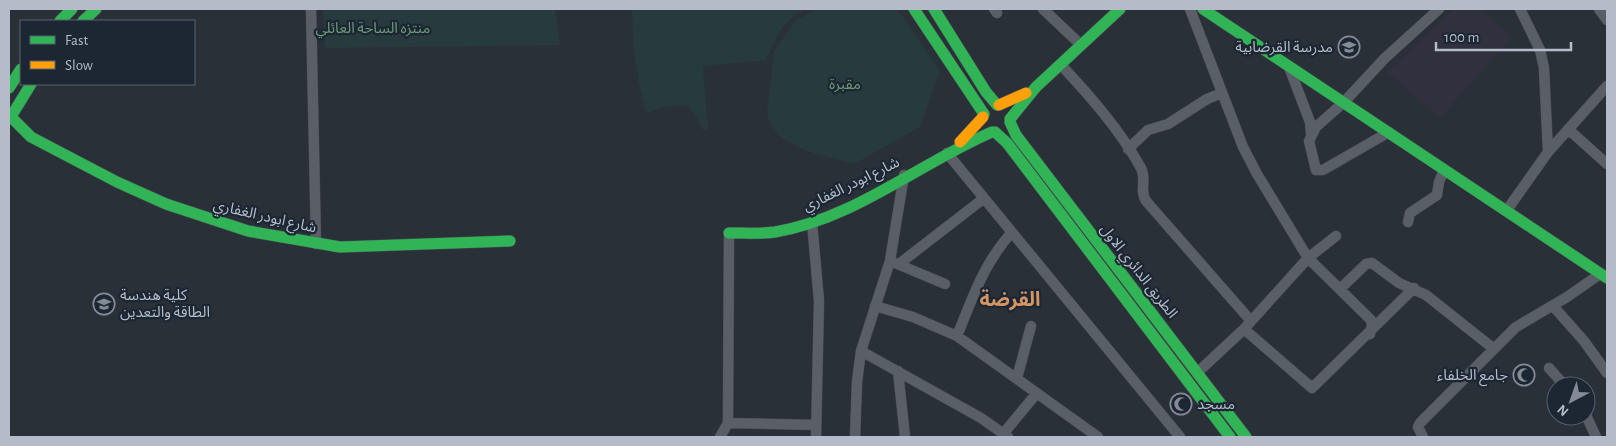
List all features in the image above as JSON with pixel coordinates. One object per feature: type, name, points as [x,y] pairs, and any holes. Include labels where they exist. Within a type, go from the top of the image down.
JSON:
[{"type":"street","points":[[61,20],[72,9]]},
{"type":"street","points":[[84,20],[96,9]]},
{"type":"street","points":[[311,9],[316,244]]},
{"type":"street","points":[[914,9],[984,116],[985,126],[994,132],[1006,129],[1010,120],[1036,87],[1120,9]]},
{"type":"street","points":[[934,9],[986,92],[998,105],[1006,109],[1010,120]]},
{"type":"street","points":[[1043,9],[1081,45]]},
{"type":"street","points":[[1190,9],[1243,147],[1308,258],[1371,320],[1370,334]]},
{"type":"street","points":[[1203,9],[1604,276],[1516,327],[1420,423],[1418,427],[1423,437]]},
{"type":"street","points":[[1311,134],[1344,102],[1363,80],[1439,9]]},
{"type":"street","points":[[1520,9],[1540,50],[1544,68],[1548,152]]},
{"type":"street","points":[[1600,9],[1607,20]]},
{"type":"street","points":[[1061,65],[1093,100],[1142,170],[1142,195],[1146,201],[1248,325],[1312,388],[1370,334],[1414,288]]},
{"type":"street","points":[[1289,67],[1310,122],[1311,134],[1309,141],[1316,170],[1323,170],[1389,132]]},
{"type":"street","points":[[9,88],[20,71]]},
{"type":"street","points":[[10,120],[30,85]]},
{"type":"street","points":[[1507,210],[1548,152],[1607,86]]},
{"type":"street","points":[[984,116],[990,107],[1036,87]]},
{"type":"street","points":[[1128,149],[1148,130],[1168,124],[1207,99],[1222,93]]},
{"type":"street","name":"شارع ابودر الغفاري","points":[[949,151],[984,116]]},
{"type":"street","name":"شارع ابودر الغفاري","points":[[10,120],[31,137],[117,182],[175,207],[248,231],[316,244],[340,246],[510,241]]},
{"type":"street","name":"الطريق الدائري الاول","points":[[1010,120],[1016,135],[1246,437]]},
{"type":"street","points":[[1568,129],[1607,164]]},
{"type":"street","name":"شارع ابودر الغفاري","points":[[729,233],[775,232],[812,222],[949,151],[994,132]]},
{"type":"street","name":"الطريق الدائري الاول","points":[[994,132],[1007,144],[1230,437]]},
{"type":"street","points":[[949,151],[983,199],[1180,437]]},
{"type":"street","points":[[1408,222],[1410,213],[1437,195],[1439,182],[1444,170]]},
{"type":"street","points":[[856,437],[857,390],[861,351],[875,306],[894,263],[904,176]]},
{"type":"street","points":[[894,263],[983,199]]},
{"type":"street","points":[[812,222],[818,301],[816,437]]},
{"type":"street","points":[[720,437],[728,423],[729,233]]},
{"type":"street","points":[[957,336],[971,296],[989,261],[1011,233]]},
{"type":"street","points":[[1198,372],[1248,325],[1308,258],[1336,236]]},
{"type":"street","points":[[1340,289],[1366,264],[1372,262],[1399,283],[1414,288],[1426,295],[1494,349]]},
{"type":"street","points":[[894,263],[945,284]]},
{"type":"street","points":[[875,306],[913,317],[957,336],[1098,437]]},
{"type":"street","points":[[1553,306],[1584,341],[1607,373]]},
{"type":"street","points":[[1016,378],[1031,326]]},
{"type":"street","points":[[861,351],[981,418],[1005,436],[1036,394]]},
{"type":"street","points":[[1549,368],[1556,376]]},
{"type":"street","points":[[898,371],[905,437]]},
{"type":"street","points":[[728,423],[816,425]]},
{"type":"shaded area","points":[[1454,9],[1480,9],[1512,37],[1440,118],[1387,72]]},
{"type":"green space","name":"منتزه الساحة العائلي","points":[[323,9],[555,9],[560,45],[325,48]]},
{"type":"green space","points":[[632,9],[805,9],[790,19],[781,30],[766,60],[703,66],[708,130],[703,130],[697,117],[686,105],[668,106],[646,113],[636,61]]},
{"type":"green space","name":"مقبرة","points":[[819,9],[896,9],[940,71],[920,127],[854,164],[802,149],[790,143],[779,135],[767,113],[774,51],[796,20]]},
{"type":"traffic: fast","points":[[61,20],[72,9]]},
{"type":"traffic: fast","points":[[84,20],[96,9]]},
{"type":"traffic: fast","points":[[914,9],[984,114]]},
{"type":"traffic: fast","points":[[934,9],[986,92],[997,105]]},
{"type":"traffic: fast","points":[[1010,119],[1036,87],[1120,9]]},
{"type":"traffic: fast","points":[[1203,9],[1607,278]]},
{"type":"traffic: fast","points":[[9,88],[20,71]]},
{"type":"traffic: fast","points":[[12,115],[30,85]]},
{"type":"traffic: fast","points":[[12,118],[31,137],[117,182],[166,204],[248,231],[340,247],[510,241]]},
{"type":"traffic: fast","points":[[1010,122],[1016,135],[1246,437]]},
{"type":"traffic: fast","points":[[729,233],[775,232],[804,225],[832,215],[886,189],[992,132]]},
{"type":"traffic: fast","points":[[995,132],[1007,143],[1230,437]]},
{"type":"traffic: slow","points":[[999,105],[1026,93]]},
{"type":"traffic: slow","points":[[960,142],[983,117]]},
{"type":"place","name":"مدرسة القرضابية","points":[[1349,47]]},
{"type":"place","name":"كلية هندسة الطاقة والتعدين","points":[[104,304]]},
{"type":"place","name":"جامع الخلفاء","points":[[1524,375]]},
{"type":"place","name":"مسجد","points":[[1181,404]]},
{"type":"district","name":"القرضة","points":[[1010,299]]}]
